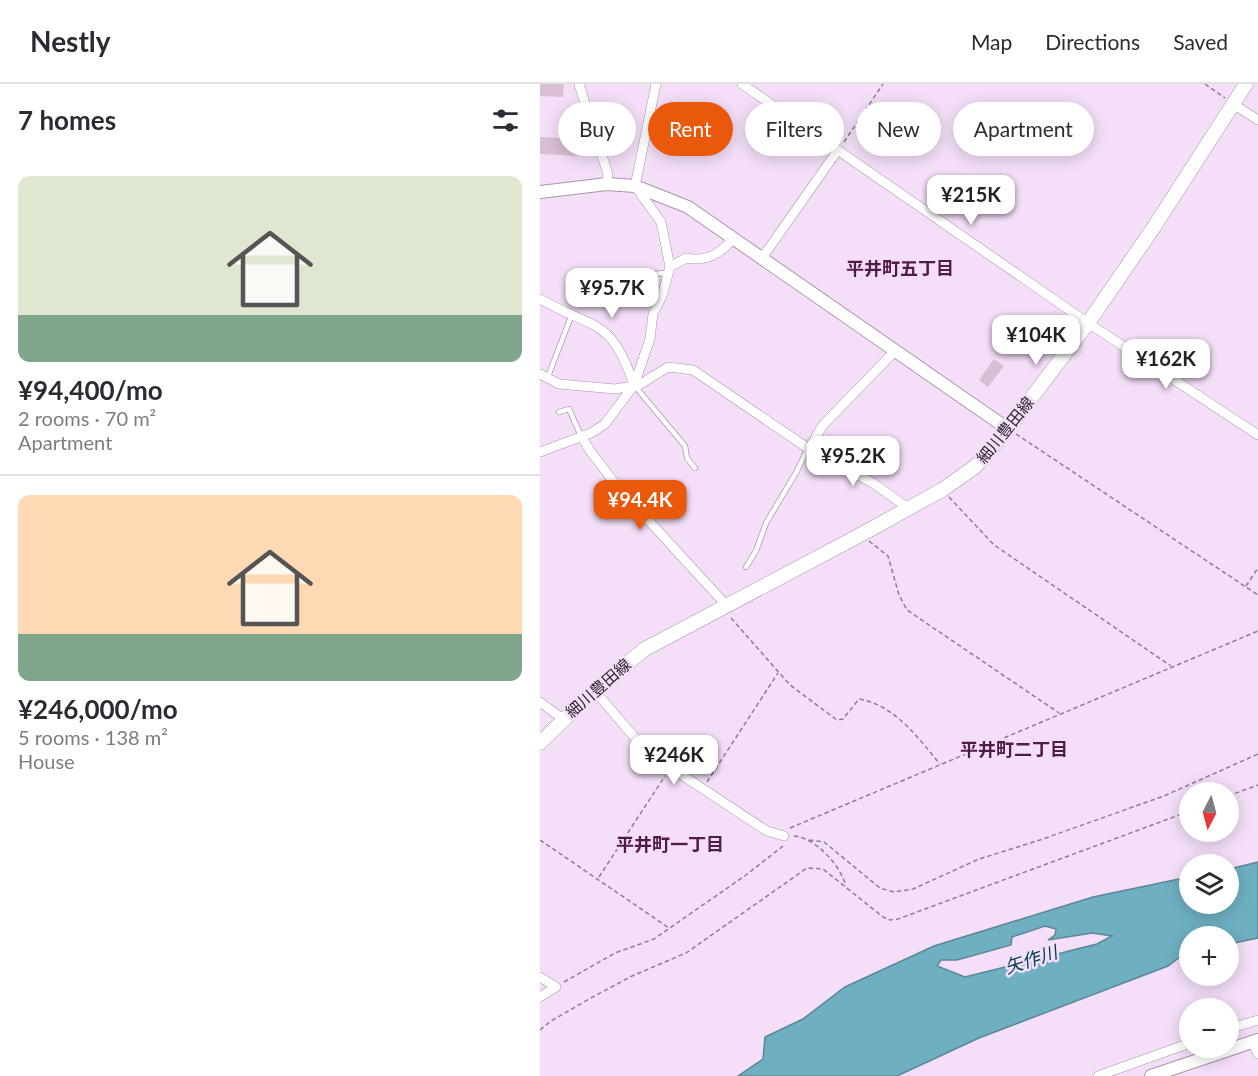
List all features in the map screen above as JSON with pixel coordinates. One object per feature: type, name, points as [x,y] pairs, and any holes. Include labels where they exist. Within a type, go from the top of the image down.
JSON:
[{"type":"main road","name":"細川豊田線","points":[[540,743],[594,690],[645,650],[942,490],[976,466],[1008,429],[1088,323],[1154,227],[1246,84]]},
{"type":"street","points":[[579,84],[608,174],[607,184]]},
{"type":"street","points":[[540,452],[591,433],[605,424],[634,385],[650,339],[653,314],[670,270],[661,222],[635,186],[656,84]]},
{"type":"street","points":[[742,84],[768,102]]},
{"type":"street","points":[[1233,104],[1258,120]]},
{"type":"street","points":[[844,154],[1088,323],[1258,435]]},
{"type":"street","points":[[762,258],[834,156]]},
{"type":"street","points":[[540,192],[607,184],[635,186],[688,207],[1008,429]]},
{"type":"street","points":[[670,270],[686,258],[696,260],[723,251],[732,239]]},
{"type":"street","points":[[540,299],[595,324],[609,334],[622,354],[634,385]]},
{"type":"street","points":[[809,448],[823,425],[896,350]]},
{"type":"street","points":[[542,377],[560,384],[615,389],[639,385],[668,367],[693,370],[809,448],[873,483],[908,508]]},
{"type":"street","points":[[581,436],[591,453],[617,486],[725,607]]},
{"type":"street","points":[[594,690],[647,752],[767,831],[784,836]]},
{"type":"street","points":[[540,702],[563,719]]},
{"type":"street","points":[[540,977],[556,987],[540,997]]},
{"type":"street","points":[[1239,1026],[1258,1020]]},
{"type":"street","points":[[1151,1076],[1255,1041],[1258,1054]]},
{"type":"street","points":[[1098,1076],[1179,1047]]},
{"type":"lane","points":[[615,280],[622,272],[637,275],[670,270]]},
{"type":"lane","points":[[542,377],[572,314]]},
{"type":"lane","points":[[634,385],[685,447],[687,458],[695,468]]},
{"type":"lane","points":[[558,412],[569,409],[581,436]]},
{"type":"lane","points":[[746,567],[756,551],[766,523],[809,448]]},
{"type":"path","points":[[844,141],[883,84]]},
{"type":"path","points":[[1205,84],[1233,104]]},
{"type":"path","points":[[1008,429],[1258,595]]},
{"type":"path","points":[[942,490],[994,545],[1168,662],[1172,667]]},
{"type":"path","points":[[862,534],[888,556],[899,595],[907,610],[1060,714]]},
{"type":"path","points":[[1246,586],[1258,568]]},
{"type":"path","points":[[725,607],[790,685],[837,720],[843,719],[859,699],[886,708],[906,724],[940,764]]},
{"type":"path","points":[[556,987],[615,952],[654,939],[775,852],[783,845],[784,836],[791,827],[1258,631]]},
{"type":"path","points":[[703,788],[778,672]]},
{"type":"path","points":[[809,840],[824,842],[880,888],[894,892],[913,889],[979,859],[1164,796],[1258,754]]},
{"type":"path","points":[[598,879],[670,768]]},
{"type":"path","points":[[1239,792],[1258,785]]},
{"type":"path","points":[[540,1030],[589,999],[632,976],[686,953],[807,868],[823,869],[883,917],[898,919],[1179,815]]},
{"type":"path","points":[[784,836],[802,837],[823,851],[840,873],[846,888]]},
{"type":"path","points":[[540,840],[670,928]]},
{"type":"water","points":[[1258,862],[1258,938],[1239,942],[1239,926],[1179,926],[1179,958],[1168,966],[979,1038],[897,1076],[738,1076],[763,1059],[765,1037],[803,1019],[845,987],[934,946],[1093,897],[1179,879],[1179,914],[1239,914],[1239,867]],"holes":[[[1045,926],[1056,929],[1055,935],[1048,940],[1092,933],[1112,936],[1097,944],[965,977],[937,966],[941,960],[957,960],[1011,945],[1012,937]]]},
{"type":"building","points":[[540,84],[564,84],[563,97],[540,96]]},
{"type":"building","points":[[540,137],[558,138],[558,155],[540,154]]},
{"type":"building","points":[[994,359],[1004,366],[988,387],[979,380]]},
{"type":"district","name":"平井町五丁目","points":[[900,269]]},
{"type":"district","name":"平井町二丁目","points":[[1014,750]]},
{"type":"district","name":"平井町一丁目","points":[[670,845]]},
{"type":"water label","name":"矢作川","points":[[1031,960]]}]
